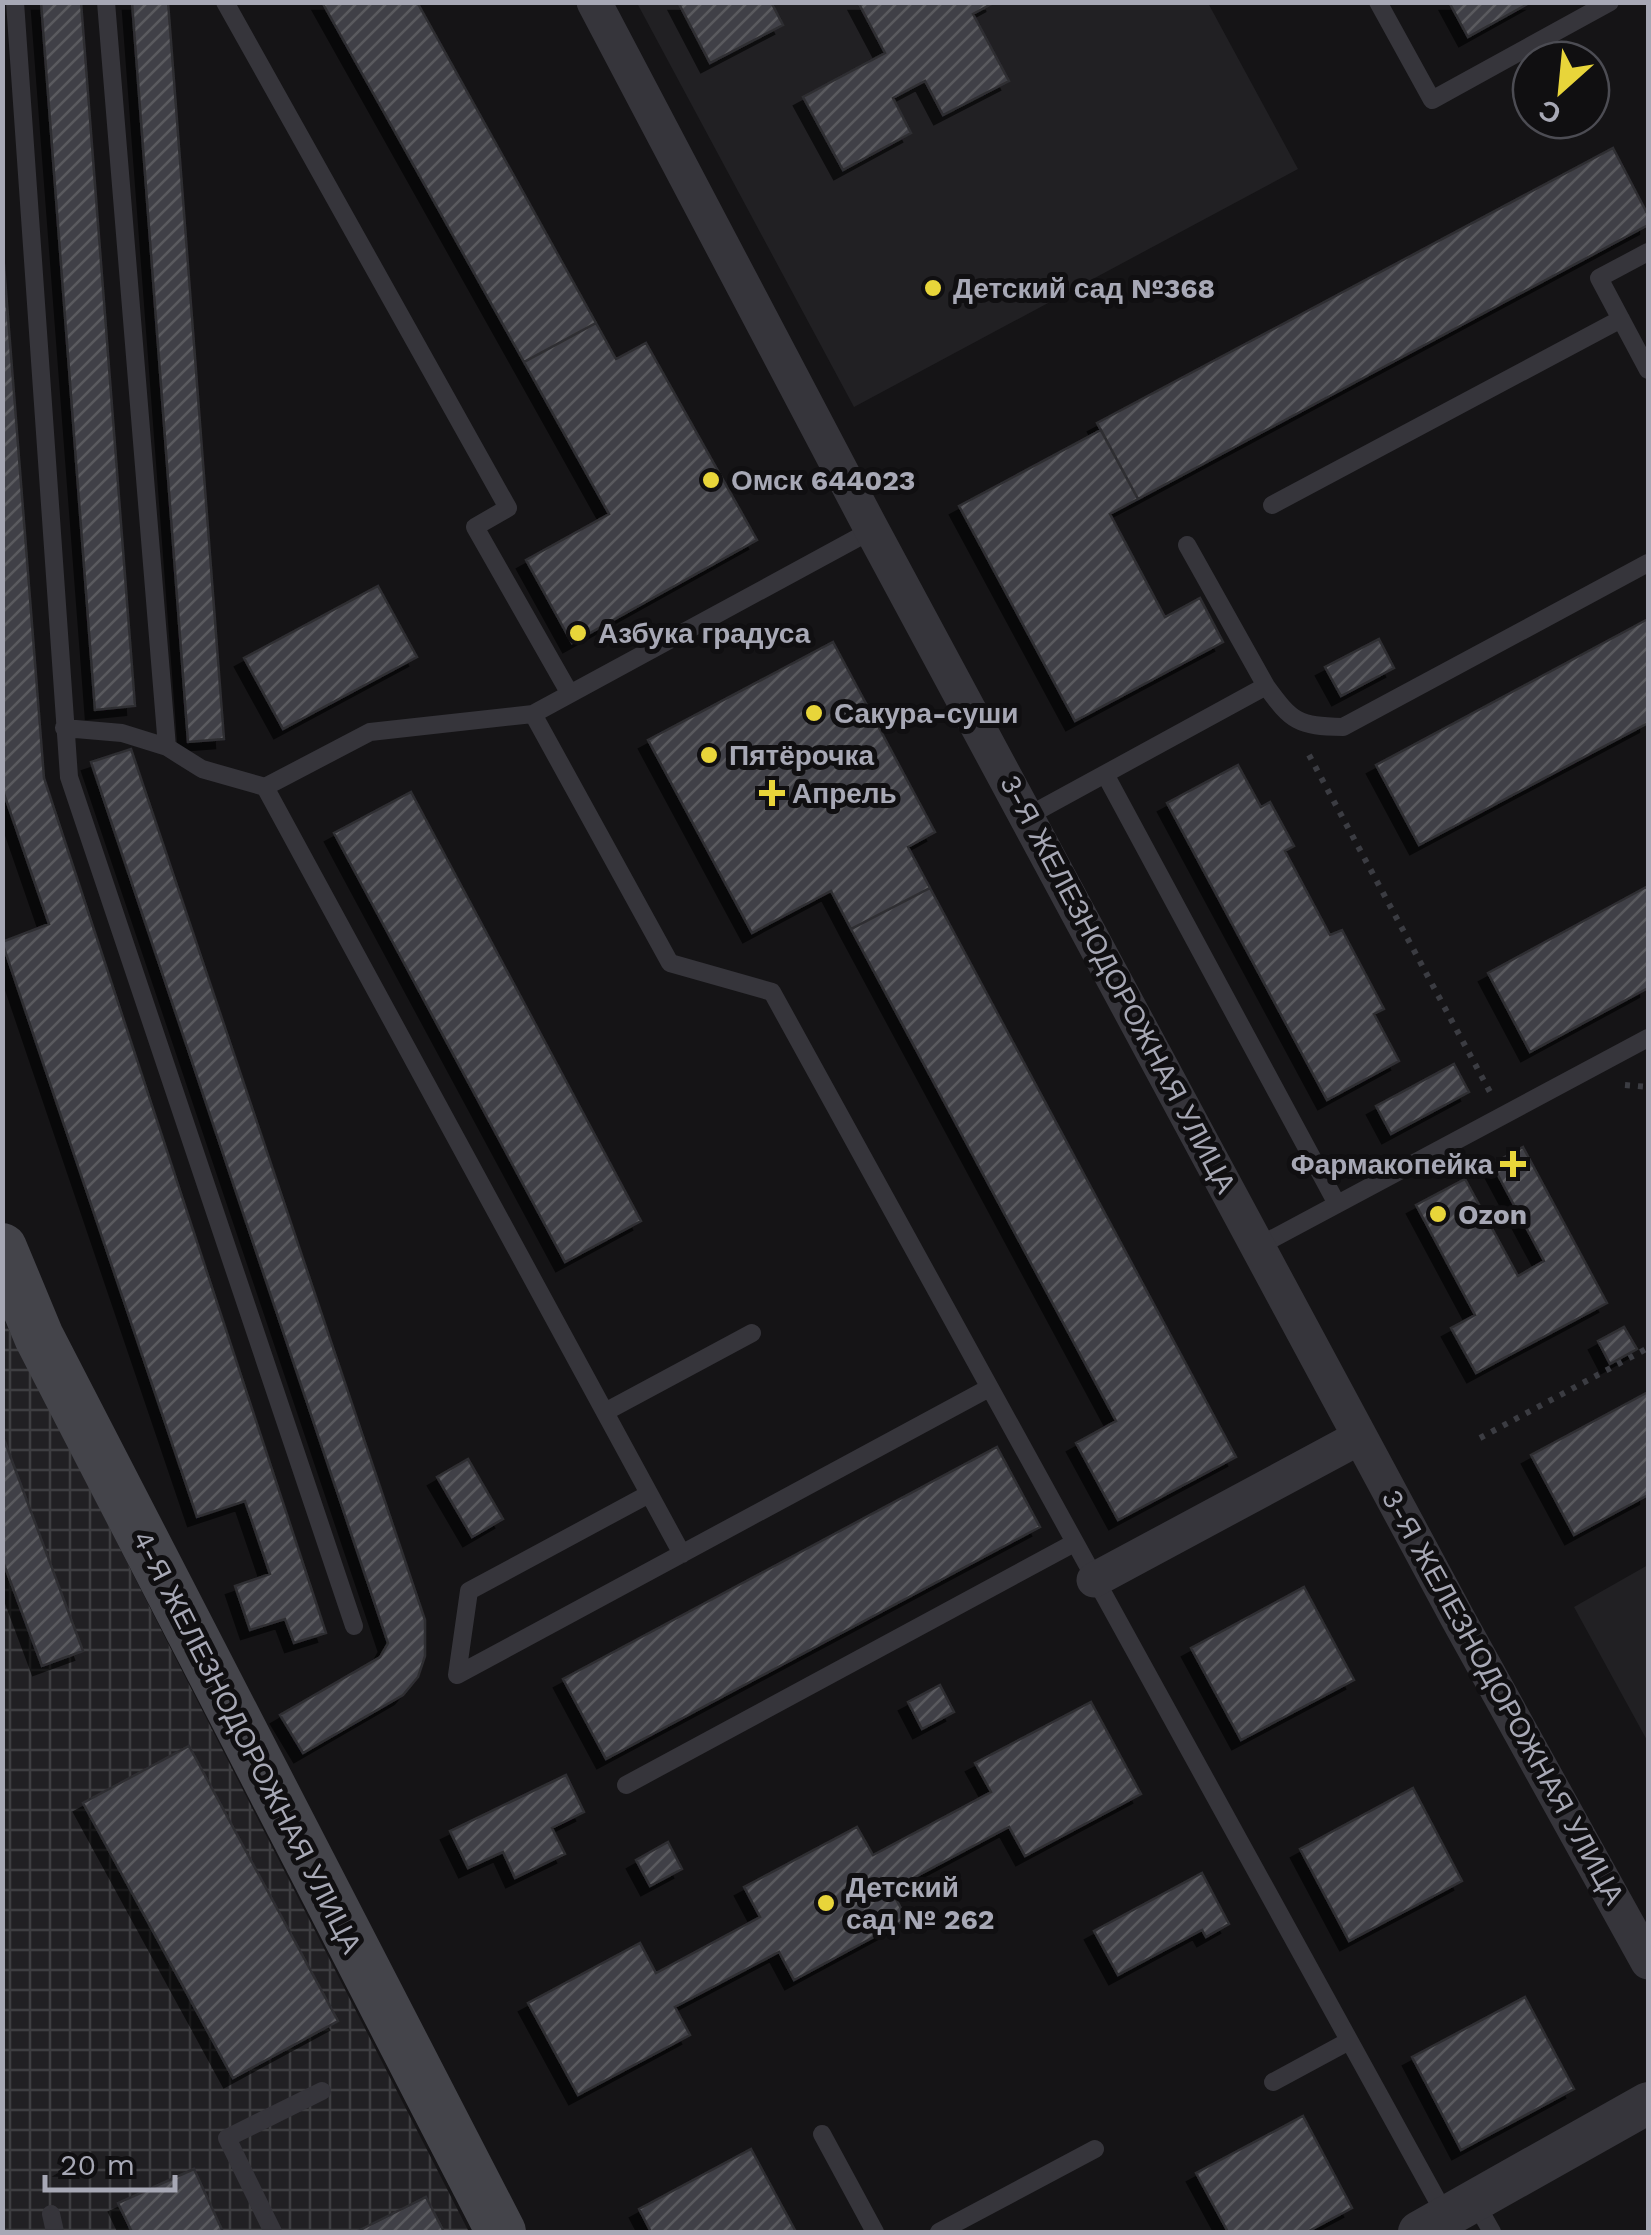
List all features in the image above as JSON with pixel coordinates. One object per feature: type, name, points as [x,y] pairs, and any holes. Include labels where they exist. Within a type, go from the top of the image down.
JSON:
[{"type":"main road","name":"4-Я ЖЕЛЕЗНОДОРОЖНАЯ УЛИЦА","points":[[2,1248],[39,1338],[501,2232]]},
{"type":"street","name":"3-Я ЖЕЛЕЗНОДОРОЖНАЯ УЛИЦА","points":[[594,2],[872,530],[1360,1437],[1648,1962]]},
{"type":"street","points":[[1094,1580],[1360,1437]]},
{"type":"street","points":[[1448,2224],[1648,2103]]},
{"type":"lane","points":[[15,2],[69,777],[354,1626]]},
{"type":"lane","points":[[106,2],[167,747]]},
{"type":"lane","points":[[226,2],[508,508],[475,527],[570,694]]},
{"type":"lane","points":[[1378,2],[1432,100],[1610,2]]},
{"type":"lane","points":[[1648,252],[1599,278],[1648,370]]},
{"type":"lane","points":[[1272,505],[1621,319]]},
{"type":"lane","points":[[265,788],[370,732],[534,714],[872,530]]},
{"type":"lane","points":[[1187,544],[1266,686],[1289,718],[1310,726],[1343,727],[1648,563]]},
{"type":"lane","points":[[1028,816],[1266,686]]},
{"type":"lane","points":[[534,714],[670,963],[772,992],[1448,2224]]},
{"type":"lane","points":[[64,728],[122,732],[167,747],[202,769],[265,788],[682,1554]]},
{"type":"lane","points":[[1105,774],[1337,1204]]},
{"type":"lane","points":[[1259,1246],[1648,1038]]},
{"type":"lane","points":[[605,1412],[752,1333]]},
{"type":"lane","points":[[650,1494],[469,1591],[458,1675],[989,1388]]},
{"type":"lane","points":[[626,1785],[1074,1543]]},
{"type":"lane","points":[[1272,2082],[1349,2041]]},
{"type":"lane","points":[[273,2232],[226,2138],[322,2091]]},
{"type":"lane","points":[[822,2134],[875,2232]]},
{"type":"lane","points":[[939,2232],[1096,2149]]},
{"type":"path","points":[[1289,718],[1502,1116]]},
{"type":"path","points":[[1480,1438],[1648,1348]]},
{"type":"shaded area","name":"Детский сад №368","points":[[637,3],[1208,3],[1298,169],[854,407]]},
{"type":"shaded area","points":[[2,1316],[175,1657],[469,2232],[3,2232]]},
{"type":"shaded area","points":[[1648,1565],[1648,1742],[1574,1607]]},
{"type":"building","points":[[41,2],[81,2],[135,706],[95,710]]},
{"type":"building","points":[[132,2],[168,2],[224,739],[188,742]]},
{"type":"building","points":[[322,2],[417,2],[596,323],[524,362]]},
{"type":"building","points":[[678,2],[771,2],[783,25],[710,63]]},
{"type":"building","points":[[858,2],[995,2],[973,14],[1009,81],[943,115],[925,81],[893,98],[911,133],[843,170],[803,97],[885,53]]},
{"type":"building","points":[[1449,2],[1531,2],[1468,37]]},
{"type":"building","points":[[1613,148],[1648,215],[1648,225],[1138,499],[1097,423]]},
{"type":"building","points":[[2,240],[44,778],[326,1633],[294,1643],[285,1619],[250,1630],[235,1586],[270,1574],[245,1501],[197,1517],[2,942],[49,924],[2,788]]},
{"type":"building","points":[[596,323],[616,359],[646,343],[757,540],[572,643],[526,560],[609,514],[524,362]]},
{"type":"building","points":[[1101,430],[1138,499],[1110,514],[1165,617],[1200,598],[1223,642],[1075,721],[959,506]]},
{"type":"building","points":[[378,586],[417,657],[283,729],[244,658]]},
{"type":"building","points":[[1648,619],[1648,723],[1419,845],[1376,765]]},
{"type":"building","points":[[1379,639],[1394,668],[1341,696],[1325,667]]},
{"type":"building","points":[[833,642],[935,832],[908,847],[930,888],[851,929],[831,891],[752,933],[648,740]]},
{"type":"building","points":[[131,749],[425,1620],[425,1656],[418,1677],[403,1695],[303,1753],[280,1715],[380,1657],[388,1643],[91,762]]},
{"type":"building","points":[[1238,765],[1261,807],[1270,802],[1294,846],[1285,851],[1330,935],[1342,930],[1384,1009],[1374,1014],[1399,1061],[1327,1100],[1167,803]]},
{"type":"building","points":[[411,792],[641,1221],[565,1262],[334,833]]},
{"type":"building","points":[[1648,886],[1648,988],[1530,1052],[1488,973]]},
{"type":"building","points":[[930,888],[1236,1457],[1118,1520],[1076,1443],[1116,1421],[851,929]]},
{"type":"building","points":[[1454,1064],[1469,1092],[1391,1134],[1376,1106]]},
{"type":"building","points":[[1523,1147],[1607,1303],[1476,1373],[1451,1328],[1475,1315],[1416,1205],[1465,1179],[1518,1276],[1544,1261],[1492,1164]]},
{"type":"building","points":[[1624,1327],[1637,1349],[1610,1364],[1598,1341]]},
{"type":"building","points":[[1648,1392],[1648,1495],[1574,1535],[1531,1455]]},
{"type":"building","points":[[2,1434],[83,1651],[42,1666],[2,1559]]},
{"type":"building","points":[[997,1447],[1040,1527],[606,1759],[563,1679]]},
{"type":"building","points":[[468,1459],[503,1519],[472,1537],[437,1477]]},
{"type":"building","points":[[1304,1587],[1354,1680],[1241,1740],[1191,1648]]},
{"type":"building","points":[[940,1685],[954,1712],[922,1729],[908,1702]]},
{"type":"building","name":"Детский сад № 262","points":[[1091,1702],[1141,1794],[1025,1856],[1009,1827],[891,1890],[907,1919],[794,1980],[779,1952],[675,2007],[690,2035],[578,2095],[528,2003],[640,1943],[656,1973],[760,1917],[744,1887],[857,1827],[873,1855],[991,1792],[975,1763]]},
{"type":"building","points":[[189,1746],[338,2021],[233,2078],[83,1803]]},
{"type":"building","points":[[566,1775],[584,1812],[552,1828],[565,1854],[515,1878],[503,1852],[468,1868],[450,1831]]},
{"type":"building","points":[[1413,1788],[1462,1881],[1349,1941],[1300,1849]]},
{"type":"building","points":[[668,1842],[682,1869],[650,1886],[636,1860]]},
{"type":"building","points":[[1202,1873],[1229,1924],[1206,1937],[1202,1930],[1118,1975],[1094,1931]]},
{"type":"building","points":[[1525,1997],[1574,2089],[1461,2150],[1412,2057]]},
{"type":"building","points":[[1303,2116],[1352,2208],[1307,2232],[1228,2232],[1196,2173]]},
{"type":"building","points":[[751,2149],[796,2232],[651,2232],[639,2209]]},
{"type":"building","points":[[194,2169],[223,2232],[132,2232],[118,2203]]},
{"type":"building","points":[[426,2197],[444,2232],[356,2232]]},
{"type":"place","name":"Детский сад №368","points":[[933,288]]},
{"type":"place","name":"Омск 644023","points":[[711,480]]},
{"type":"place","name":"Азбука градуса","points":[[578,633]]},
{"type":"place","name":"Сакура-суши","points":[[814,713]]},
{"type":"place","name":"Пятёрочка","points":[[709,755]]},
{"type":"place","name":"Апрель","points":[[772,793]]},
{"type":"place","name":"Фармакопейка","points":[[1513,1164]]},
{"type":"place","name":"Ozon","points":[[1438,1214]]},
{"type":"place","name":"Детский сад № 262","points":[[826,1903]]}]
